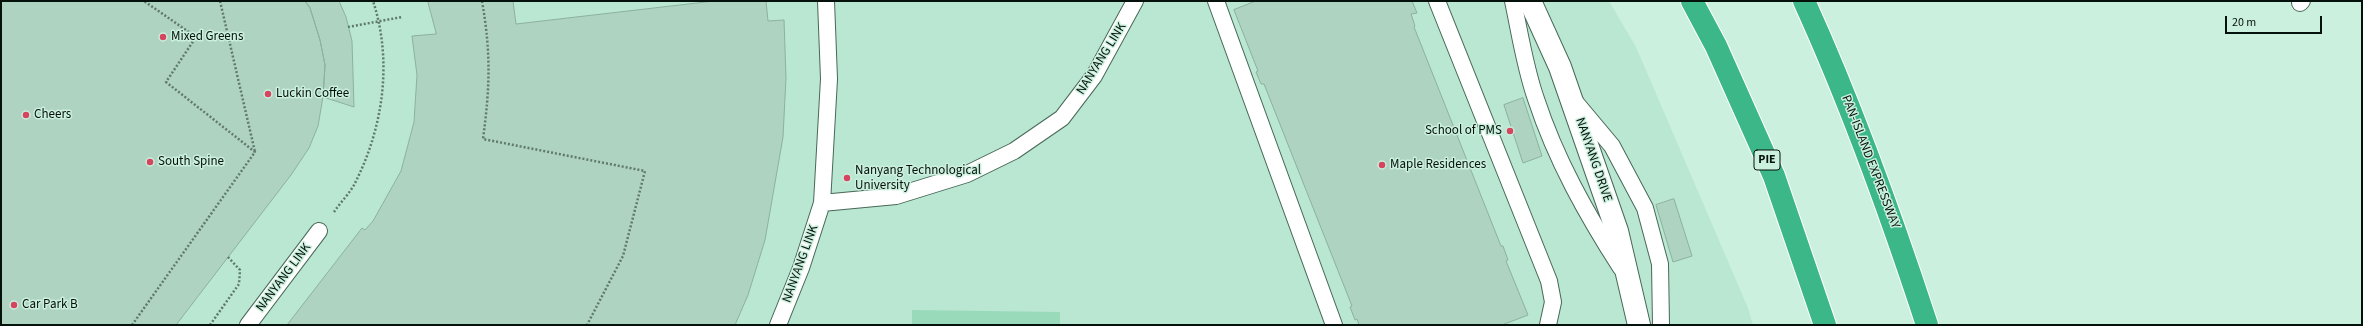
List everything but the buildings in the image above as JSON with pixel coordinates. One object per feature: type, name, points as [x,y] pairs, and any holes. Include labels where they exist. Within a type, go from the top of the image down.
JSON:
[{"type":"highway","name":"PIE","points":[[1692,1],[1716,46],[1774,176],[1825,325]]},
{"type":"highway","name":"PAN-ISLAND EXPRESSWAY","points":[[1804,1],[1825,48],[1882,190],[1927,325]]},
{"type":"street","name":"NANYANG DRIVE","points":[[1530,1],[1570,96],[1617,231],[1639,325]]},
{"type":"lane","name":"NANYANG LINK","points":[[778,325],[801,268],[822,203],[828,79],[826,1]]},
{"type":"lane","name":"NANYANG LINK","points":[[822,203],[896,196],[967,174],[1014,151],[1062,118],[1094,76],[1135,1]]},
{"type":"lane","points":[[1216,1],[1334,325]]},
{"type":"lane","points":[[1437,1],[1549,281],[1554,302],[1548,325]]},
{"type":"lane","points":[[1513,1],[1535,99],[1556,153],[1588,217],[1628,278]]},
{"type":"lane","points":[[1570,96],[1612,146],[1645,208],[1660,264],[1661,325]]},
{"type":"lane","name":"NANYANG LINK","points":[[248,325],[319,231]]},
{"type":"path","points":[[144,1],[196,37],[166,82],[255,152]]},
{"type":"path","points":[[132,325],[255,152],[220,1]]},
{"type":"path","points":[[319,231],[353,186],[374,139],[384,82],[380,21],[373,1]]},
{"type":"path","points":[[482,1],[489,38],[490,89],[483,139],[645,171],[623,256],[587,325]]},
{"type":"path","points":[[348,28],[402,17]]},
{"type":"path","points":[[210,325],[239,284],[240,270],[228,257]]},
{"type":"shaded area","name":"Nanyang Technological University","points":[[1,1],[1609,1],[1636,47],[1748,308],[1753,325],[1,325]]},
{"type":"shaded area","points":[[912,310],[1060,312],[1060,325],[912,325]]},
{"type":"place","name":"Mixed Greens","points":[[163,37]]},
{"type":"place","name":"Luckin Coffee","points":[[268,94]]},
{"type":"place","name":"Cheers","points":[[26,115]]},
{"type":"place","name":"School of PMS","points":[[1510,131]]},
{"type":"place","name":"South Spine","points":[[150,162]]},
{"type":"place","name":"Maple Residences","points":[[1382,165]]},
{"type":"place","name":"Nanyang Technological University","points":[[847,178]]},
{"type":"place","name":"Car Park B","points":[[14,305]]}]
